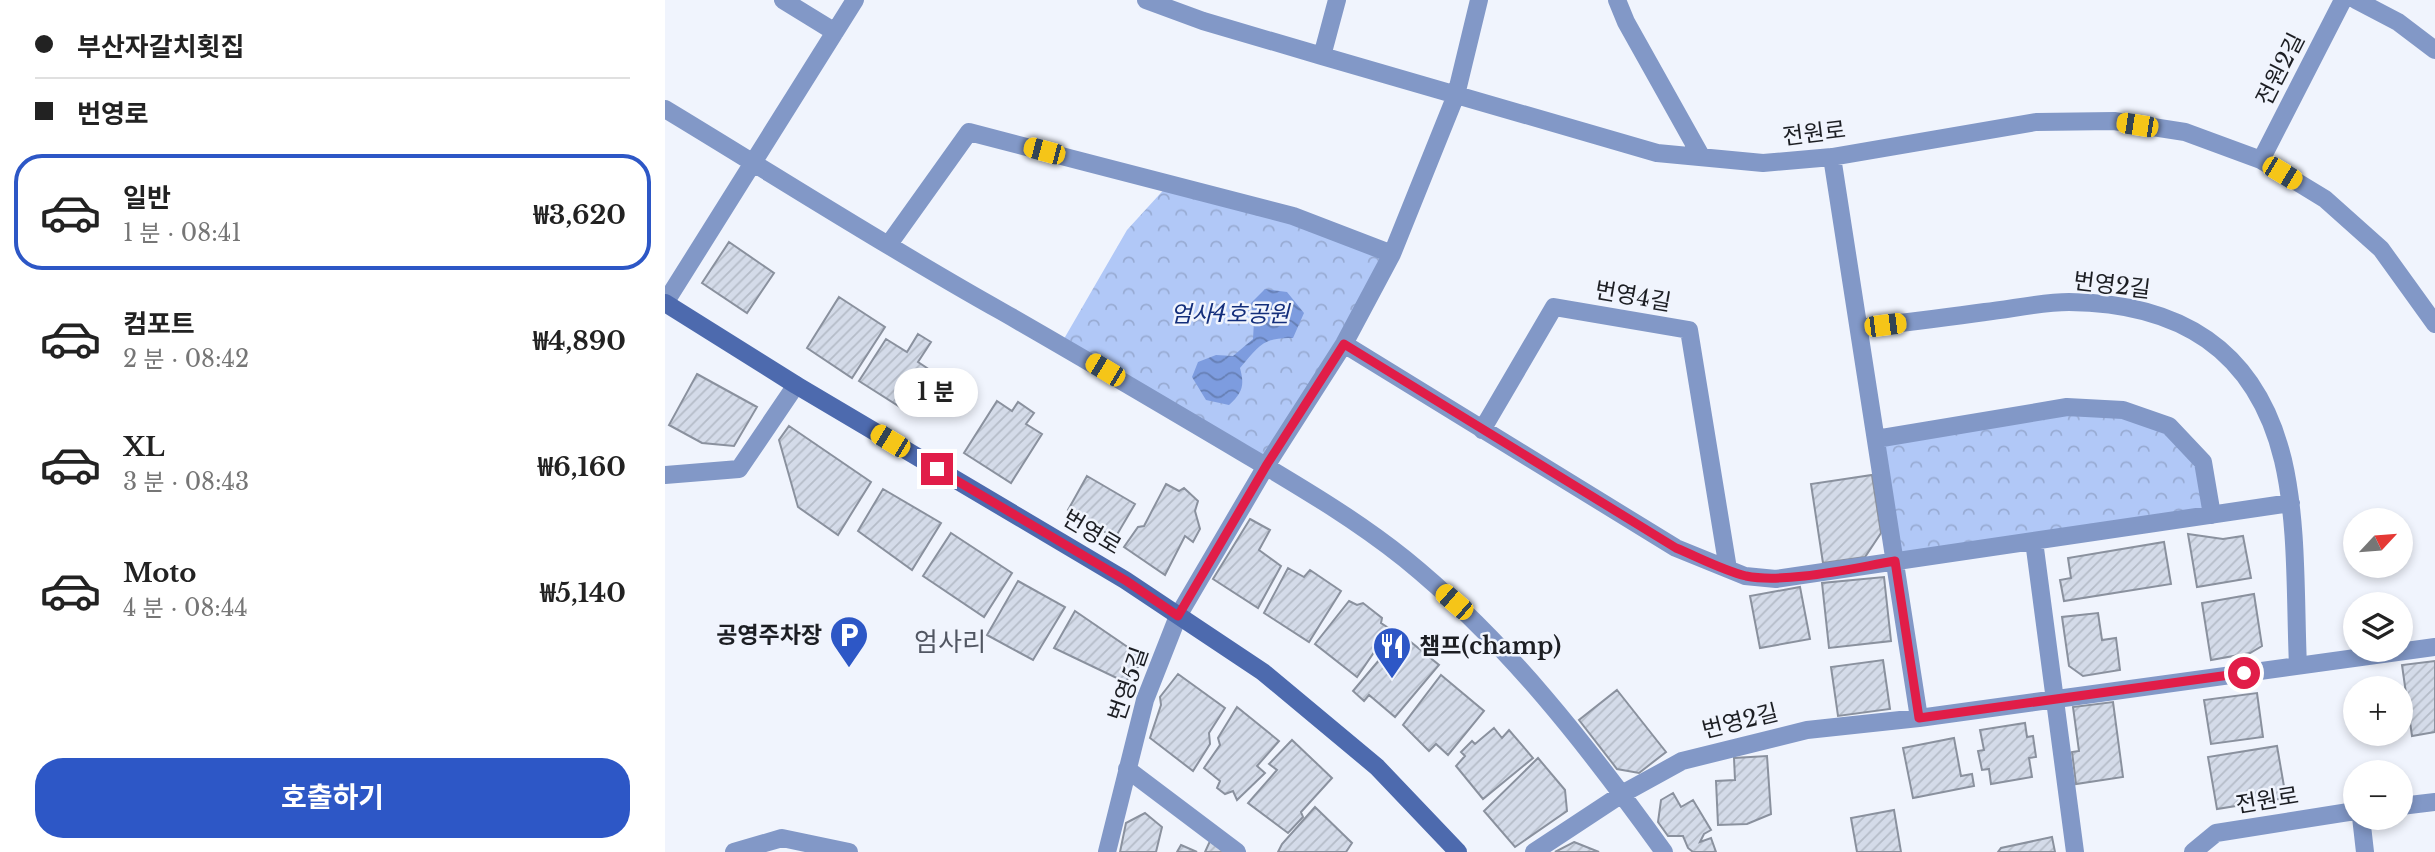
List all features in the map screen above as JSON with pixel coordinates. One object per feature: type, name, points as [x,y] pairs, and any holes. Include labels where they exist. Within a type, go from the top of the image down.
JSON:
[{"type":"street","points":[[783,0],[835,32]]},
{"type":"street","points":[[665,303],[855,0]]},
{"type":"street","points":[[1322,56],[1337,0]]},
{"type":"street","points":[[1178,616],[1266,466],[1344,344],[1392,254],[1456,96],[1479,0]]},
{"type":"street","points":[[1617,0],[1626,22],[1701,156]]},
{"type":"street","name":"전원2길","points":[[2261,160],[2343,0]]},
{"type":"street","points":[[2356,0],[2398,22],[2435,50]]},
{"type":"street","name":"전원로","points":[[1157,2],[1322,56],[1657,153],[1763,163],[1832,156],[2036,122],[2114,121],[2185,132],[2261,160],[2325,199],[2381,249],[2435,324]]},
{"type":"street","points":[[665,109],[1318,496],[1404,558],[1470,616],[1529,677],[1622,794],[1664,852]]},
{"type":"street","points":[[889,244],[969,131],[1293,216],[1392,254]]},
{"type":"street","points":[[1832,156],[1919,718]]},
{"type":"street","name":"번영2길","points":[[1859,328],[2067,302],[2129,306],[2176,321],[2213,342],[2241,370],[2262,402],[2283,458],[2291,503],[2298,666]]},
{"type":"street","name":"번영로","points":[[665,303],[796,385],[1125,580],[1263,672],[1366,758],[1458,852]]},
{"type":"street","name":"번영4길","points":[[1482,430],[1554,307],[1689,330],[1728,569]]},
{"type":"street","points":[[1344,344],[1676,548],[1745,576],[1776,579],[2291,503]]},
{"type":"street","points":[[666,473],[739,469],[796,385]]},
{"type":"street","points":[[1876,439],[2067,407],[2123,410],[2169,426],[2203,462],[2212,515]]},
{"type":"street","points":[[2034,541],[2074,852]]},
{"type":"street","name":"번영5길","points":[[1107,852],[1145,700],[1178,616]]},
{"type":"street","name":"번영2길","points":[[1534,852],[1622,794],[1682,761],[1807,730],[1919,718],[2435,647]]},
{"type":"street","points":[[1127,769],[1237,852]]},
{"type":"street","points":[[2413,805],[2435,802]]},
{"type":"street","name":"전원로","points":[[2193,852],[2216,833],[2343,813]]},
{"type":"street","points":[[2362,830],[2365,852]]},
{"type":"street","points":[[734,852],[784,845],[849,852]]},
{"type":"green space","name":"엄사4호공원","points":[[1169,184],[1392,254],[1268,463],[1061,344],[1127,230]]},
{"type":"green space","points":[[2066,407],[2169,426],[2203,462],[2212,515],[1895,561],[1876,439]]},
{"type":"water","points":[[1265,289],[1287,292],[1304,313],[1293,338],[1268,341],[1252,354],[1240,368],[1241,389],[1229,405],[1206,400],[1192,377],[1198,362],[1216,355],[1233,356],[1253,339],[1251,303]]},
{"type":"building","points":[[729,242],[774,273],[747,313],[702,283]]},
{"type":"building","points":[[839,297],[885,327],[852,378],[807,348]]},
{"type":"building","points":[[918,334],[931,342],[918,362],[933,372],[908,412],[859,381],[886,339],[907,352]]},
{"type":"building","points":[[697,374],[757,407],[734,446],[702,443],[669,425]]},
{"type":"building","points":[[997,401],[1012,411],[1018,402],[1034,413],[1026,424],[1042,434],[1011,483],[964,453]]},
{"type":"building","points":[[789,426],[871,482],[838,535],[798,507],[779,440]]},
{"type":"building","points":[[1872,475],[1881,533],[1865,557],[1823,563],[1811,484]]},
{"type":"building","points":[[1087,476],[1135,504],[1115,538],[1068,510]]},
{"type":"building","points":[[1166,484],[1179,491],[1184,488],[1198,501],[1195,511],[1200,529],[1193,542],[1185,536],[1165,575],[1124,547],[1138,527],[1144,526]]},
{"type":"building","points":[[883,489],[941,523],[912,570],[858,531]]},
{"type":"building","points":[[1250,519],[1270,530],[1259,550],[1281,566],[1258,608],[1213,579]]},
{"type":"building","points":[[951,533],[1012,573],[984,617],[923,576]]},
{"type":"building","points":[[2188,534],[2223,539],[2243,536],[2251,578],[2197,587]]},
{"type":"building","points":[[2164,542],[2171,584],[2064,601],[2060,580],[2071,578],[2068,558]]},
{"type":"building","points":[[1288,568],[1304,577],[1310,570],[1341,591],[1309,642],[1264,613]]},
{"type":"building","points":[[1884,577],[1891,641],[1829,648],[1822,583]]},
{"type":"building","points":[[1018,581],[1065,607],[1033,660],[987,635]]},
{"type":"building","points":[[1800,587],[1810,639],[1760,648],[1750,596]]},
{"type":"building","points":[[2254,594],[2262,646],[2250,653],[2211,660],[2202,603]]},
{"type":"building","points":[[1349,601],[1357,605],[1363,603],[1382,618],[1381,623],[1390,629],[1357,677],[1315,644]]},
{"type":"building","points":[[1075,611],[1145,659],[1125,682],[1054,648]]},
{"type":"building","points":[[2098,613],[2102,640],[2116,638],[2120,670],[2083,676],[2069,666],[2062,617]]},
{"type":"building","points":[[1401,634],[1439,665],[1395,717],[1369,695],[1364,701],[1353,691]]},
{"type":"building","points":[[1883,660],[1890,709],[1838,716],[1831,667]]},
{"type":"building","points":[[2435,661],[2435,732],[2413,736],[2413,676],[2404,676],[2402,665]]},
{"type":"building","points":[[1178,674],[1225,708],[1209,733],[1210,744],[1193,771],[1150,738],[1161,705],[1160,697]]},
{"type":"building","points":[[1441,675],[1484,711],[1448,755],[1436,744],[1429,751],[1403,725]]},
{"type":"building","points":[[1617,690],[1666,752],[1639,773],[1617,769],[1579,720]]},
{"type":"building","points":[[2257,693],[2263,737],[2211,744],[2204,700]]},
{"type":"building","points":[[2113,702],[2123,777],[2076,784],[2072,752],[2079,751],[2073,707]]},
{"type":"building","points":[[1237,707],[1279,741],[1257,766],[1265,773],[1237,800],[1233,791],[1225,794],[1217,788],[1220,781],[1204,768],[1220,745],[1218,738]]},
{"type":"building","points":[[2025,723],[2027,737],[2033,736],[2036,757],[2029,758],[2032,777],[1991,784],[1989,769],[1982,770],[1978,751],[1984,750],[1980,730]]},
{"type":"building","points":[[1494,728],[1502,738],[1509,730],[1533,758],[1483,799],[1456,766],[1465,756],[1461,752],[1472,741],[1475,744]]},
{"type":"building","points":[[1954,738],[1961,776],[1972,774],[1974,786],[1913,798],[1903,748]]},
{"type":"building","points":[[1292,740],[1332,778],[1301,812],[1303,817],[1288,833],[1248,803],[1277,770],[1269,764]]},
{"type":"building","points":[[2277,746],[2286,798],[2217,809],[2208,757]]},
{"type":"building","points":[[1767,756],[1771,814],[1747,824],[1718,825],[1716,781],[1735,780],[1734,758]]},
{"type":"building","points":[[1538,758],[1565,790],[1567,811],[1515,847],[1484,811]]},
{"type":"building","points":[[1673,793],[1681,807],[1693,800],[1711,830],[1704,834],[1700,842],[1711,838],[1716,852],[1693,852],[1688,848],[1683,836],[1668,836],[1658,822],[1661,800]]},
{"type":"building","points":[[1315,807],[1352,843],[1346,852],[1278,852],[1282,844]]},
{"type":"building","points":[[1894,810],[1901,852],[1857,852],[1851,818]]},
{"type":"building","points":[[1145,813],[1162,827],[1156,852],[1120,852],[1126,823]]},
{"type":"building","points":[[2052,837],[2055,852],[1998,852],[2001,848]]},
{"type":"building","points":[[1210,841],[1225,852],[1205,852]]},
{"type":"building","points":[[1574,842],[1599,852],[1555,852]]},
{"type":"building","points":[[1181,845],[1197,852],[1177,852]]},
{"type":"place","name":"공영주차장","points":[[849,669]]},
{"type":"place","name":"챔프(champ)","points":[[1392,680]]},
{"type":"district","name":"엄사리","points":[[950,642]]},
{"type":"route","points":[[937,469],[1125,580],[1178,616],[1266,466],[1344,344],[1676,548],[1745,576],[1776,579],[1895,561],[1919,718],[2244,673]]}]
